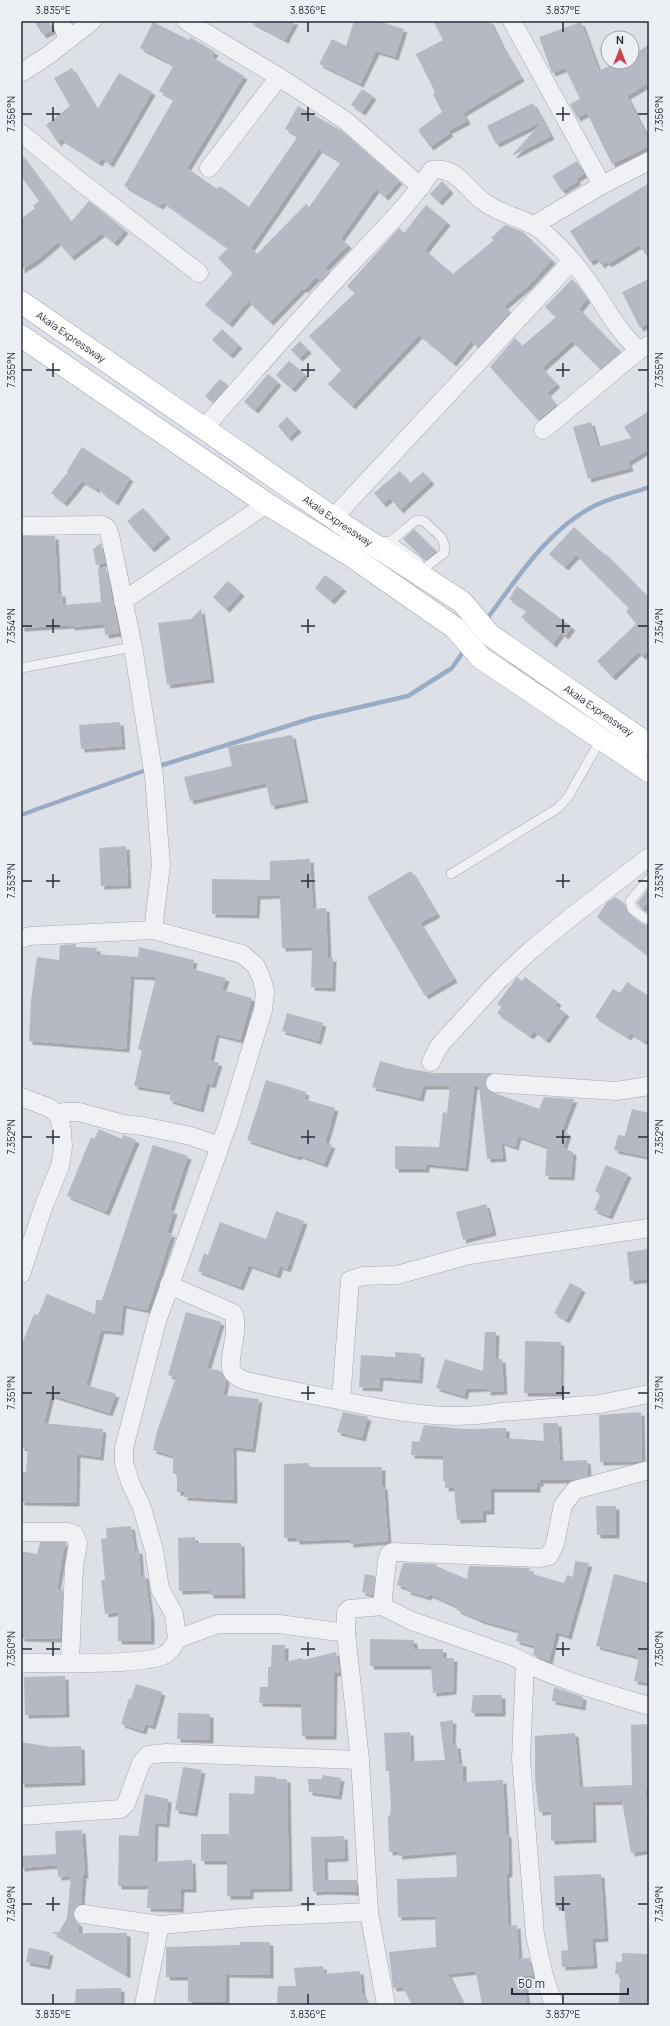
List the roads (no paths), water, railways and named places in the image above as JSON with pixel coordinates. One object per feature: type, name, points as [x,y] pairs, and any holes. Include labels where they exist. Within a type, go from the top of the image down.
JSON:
[{"type":"main road","name":"Akala Expressway","points":[[21,302],[334,517],[381,541],[462,602],[490,635],[649,745]]},
{"type":"main road","points":[[21,336],[267,504],[354,557],[455,628],[481,658],[649,771]]},
{"type":"street","points":[[61,21],[68,40]]},
{"type":"street","points":[[21,73],[92,21]]},
{"type":"street","points":[[186,21],[279,77],[346,121],[421,187]]},
{"type":"street","points":[[512,21],[602,185]]},
{"type":"street","points":[[209,168],[279,77]]},
{"type":"street","points":[[21,133],[77,179],[199,273]]},
{"type":"street","points":[[534,226],[602,185],[649,161]]},
{"type":"street","points":[[204,428],[345,270],[387,227],[421,187],[432,170],[440,169],[453,172],[484,202],[510,216],[534,226],[572,260],[626,339],[644,347],[544,430]]},
{"type":"street","points":[[334,517],[572,260]]},
{"type":"street","points":[[123,601],[267,504]]},
{"type":"street","points":[[21,526],[102,525],[107,528],[133,648],[154,777],[162,865],[153,930]]},
{"type":"street","points":[[431,1062],[438,1046],[498,980],[571,917],[649,858]]},
{"type":"street","points":[[21,939],[30,936],[153,930],[242,954],[256,966],[265,992],[263,1010],[229,1121],[169,1284],[157,1321],[124,1448],[124,1463],[130,1482],[142,1508],[154,1550],[160,1589],[174,1614],[177,1639]]},
{"type":"street","points":[[495,1083],[616,1091],[649,1086]]},
{"type":"street","points":[[21,1096],[50,1108],[59,1116],[63,1136],[61,1161],[21,1274]]},
{"type":"street","points":[[59,1116],[63,1112],[79,1112],[123,1124],[142,1126],[191,1136],[219,1146]]},
{"type":"street","points":[[341,1401],[350,1280],[363,1276],[397,1275],[469,1255],[649,1228]]},
{"type":"street","points":[[169,1284],[233,1313],[236,1321],[236,1328],[231,1365],[232,1372],[238,1378],[246,1381],[412,1414],[439,1416],[486,1415],[501,1412],[600,1404],[649,1394]]},
{"type":"street","points":[[382,1606],[387,1561],[390,1554],[393,1552],[540,1558],[549,1556],[555,1544],[563,1505],[575,1490],[649,1470]]},
{"type":"street","points":[[21,1532],[67,1532],[74,1534],[78,1543],[74,1567],[70,1662]]},
{"type":"street","points":[[386,2005],[369,1912],[360,1760],[346,1633],[346,1612],[349,1609],[382,1606],[412,1621],[512,1656],[525,1663],[580,1685],[649,1706]]},
{"type":"street","points":[[21,1663],[136,1661],[156,1658],[166,1654],[177,1639],[218,1624],[279,1624],[346,1633]]},
{"type":"street","points":[[525,1663],[521,1759],[535,1935],[544,1976],[554,2005]]},
{"type":"street","points":[[21,1816],[121,1809],[126,1804],[140,1763],[148,1755],[166,1753],[360,1760]]},
{"type":"street","points":[[83,1914],[160,1925],[254,1917],[369,1912]]},
{"type":"street","points":[[144,2005],[160,1925]]},
{"type":"lane","points":[[381,541],[415,521],[420,520],[425,522],[442,538],[445,548],[444,553],[420,569]]},
{"type":"lane","points":[[21,668],[133,648]]},
{"type":"lane","points":[[451,874],[558,808],[568,797],[601,739]]},
{"type":"lane","points":[[649,879],[630,901],[632,909],[646,919],[649,919]]},
{"type":"waterway","points":[[486,620],[521,572],[547,542],[562,528],[577,516],[594,506],[649,487]]},
{"type":"waterway","points":[[156,767],[313,718],[408,696],[452,668],[465,649]]},
{"type":"waterway","points":[[21,815],[149,769]]}]
